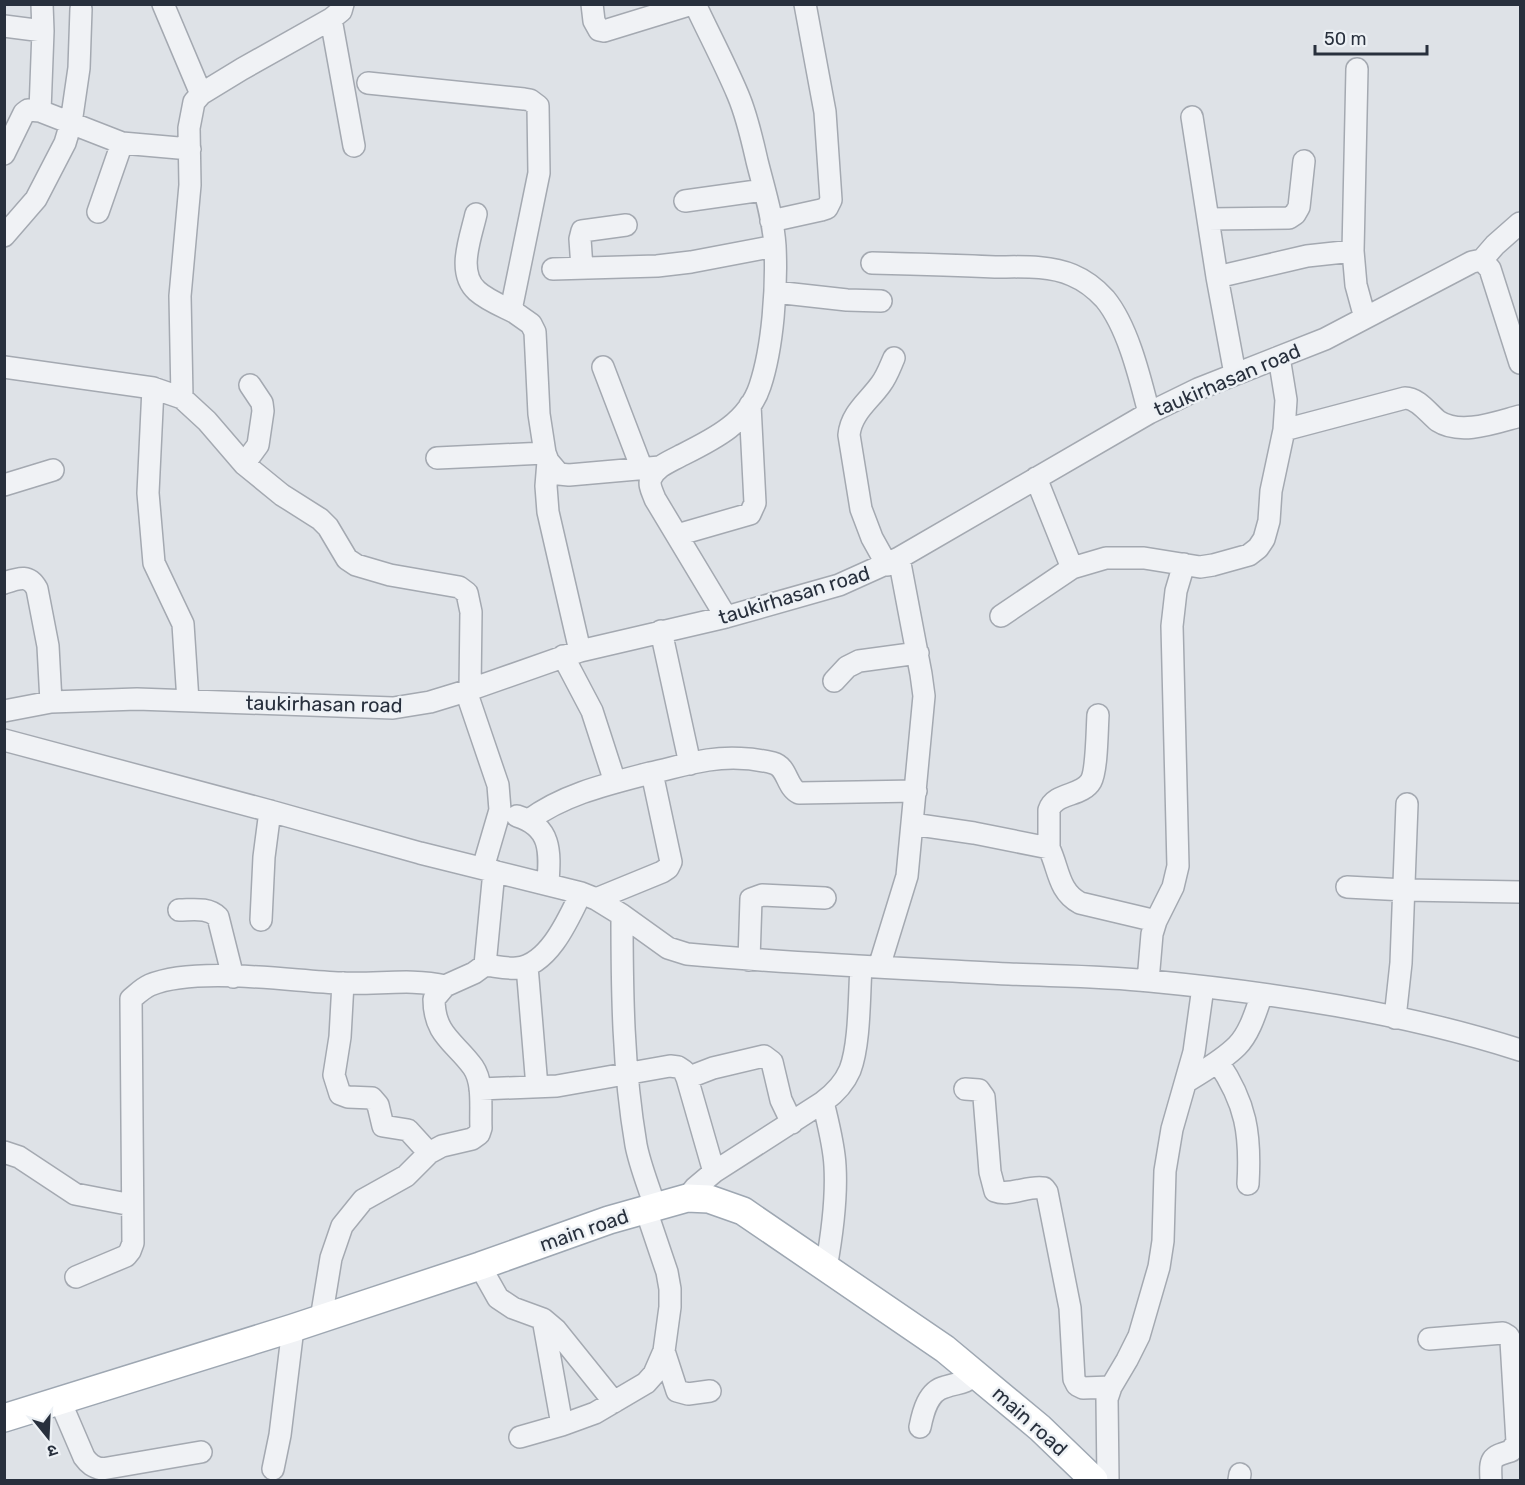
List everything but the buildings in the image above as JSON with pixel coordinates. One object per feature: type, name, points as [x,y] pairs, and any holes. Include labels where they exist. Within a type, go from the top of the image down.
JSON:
[{"type":"main road","name":"main road","points":[[5,1416],[60,1401],[321,1319],[609,1220],[687,1198],[709,1199],[743,1211],[945,1348],[1040,1428],[1094,1480]]},
{"type":"street","points":[[40,111],[42,4]]},
{"type":"street","points":[[163,4],[201,94]]},
{"type":"street","points":[[547,457],[560,474],[569,475],[651,468],[710,441],[732,426],[750,405],[759,388],[767,362],[775,292],[775,246],[750,129],[739,96],[697,6],[604,31],[598,30],[591,4]]},
{"type":"street","points":[[771,221],[821,210],[826,208],[831,200],[825,112],[805,4]]},
{"type":"street","points":[[4,236],[36,199],[64,143],[71,123],[80,68],[81,9]]},
{"type":"street","points":[[182,398],[180,296],[190,185],[189,128],[194,102],[201,94],[337,12],[354,146]]},
{"type":"street","points":[[4,26],[43,31]]},
{"type":"street","points":[[1357,69],[1353,251],[1356,285],[1365,318]]},
{"type":"street","points":[[368,83],[524,99],[538,106],[538,173],[512,305],[514,312]]},
{"type":"street","points":[[4,154],[24,113],[28,110],[40,111],[122,143],[190,149]]},
{"type":"street","points":[[1192,117],[1235,374]]},
{"type":"street","points":[[98,212],[122,143]]},
{"type":"street","points":[[1208,219],[1289,218],[1299,207],[1304,160]]},
{"type":"street","points":[[685,201],[764,190]]},
{"type":"street","points":[[476,214],[466,261],[469,281],[480,294],[514,312],[531,324],[536,332],[539,414],[547,457],[548,512],[571,653],[615,782]]},
{"type":"street","points":[[1521,223],[1495,245],[1482,260],[1490,269],[1521,363]]},
{"type":"street","points":[[582,267],[580,239],[582,231],[626,225]]},
{"type":"street","points":[[553,269],[657,266],[775,246]]},
{"type":"street","points":[[1217,277],[1307,256],[1353,251]]},
{"type":"street","name":"taukirhasan road","points":[[4,711],[51,702],[137,699],[393,708],[430,702],[468,691],[571,653],[726,617],[839,585],[893,561],[1149,413],[1198,389],[1325,339],[1458,269],[1482,260]]},
{"type":"street","points":[[872,263],[1022,267],[1050,269],[1071,275],[1091,286],[1105,299],[1118,321],[1136,367],[1149,413]]},
{"type":"street","points":[[775,292],[881,301]]},
{"type":"street","points":[[1001,616],[1072,568],[1106,558],[1144,558],[1200,567],[1213,566],[1249,555],[1258,548],[1264,539],[1269,520],[1271,491],[1284,430],[1286,400],[1279,357]]},
{"type":"street","points":[[687,1198],[714,1172],[832,1096],[844,1082],[851,1068],[870,967],[907,876],[924,696],[918,654],[893,561],[872,538],[861,509],[849,435],[850,425],[855,416],[883,382],[894,358]]},
{"type":"street","points":[[4,367],[153,388],[182,398],[244,464],[282,495],[320,519],[328,527],[346,559],[356,565],[390,575],[459,587],[467,593],[471,612],[468,691],[498,785],[500,810],[488,869],[485,965],[474,973],[445,986],[434,999],[434,1011],[441,1030],[451,1045],[474,1068],[480,1089],[481,1128],[479,1134],[472,1139],[442,1146],[429,1153],[406,1176],[363,1200],[342,1226],[331,1258],[321,1319]]},
{"type":"street","points":[[603,367],[651,468],[650,486],[655,499],[726,617]]},
{"type":"street","points":[[244,464],[258,445],[263,411],[262,403],[250,385]]},
{"type":"street","points":[[153,388],[148,493],[154,563],[183,624],[188,701]]},
{"type":"street","points":[[1284,430],[1405,398],[1412,398],[1440,422],[1452,426],[1467,428],[1521,416]]},
{"type":"street","points":[[677,535],[750,514],[755,503],[750,405]]},
{"type":"street","points":[[437,458],[547,457]]},
{"type":"street","points":[[4,485],[53,470]]},
{"type":"street","points":[[1036,478],[1072,568]]},
{"type":"street","points":[[1148,981],[1152,934],[1173,887],[1178,866],[1172,626],[1176,591],[1184,564]]},
{"type":"street","points":[[4,583],[27,578],[37,589],[48,646],[51,702]]},
{"type":"street","points":[[662,631],[690,764]]},
{"type":"street","points":[[834,681],[847,667],[860,661],[918,654]]},
{"type":"street","points":[[1098,715],[1092,780],[1084,789],[1059,799],[1051,805],[1049,848],[1058,879],[1070,898],[1080,903],[1156,921]]},
{"type":"street","points":[[4,740],[270,811],[420,854],[548,883],[588,896],[622,915],[668,948],[687,954],[749,960],[1148,981],[1203,987],[1262,994],[1369,1012],[1489,1040],[1521,1050]]},
{"type":"street","points":[[529,820],[543,809],[615,782],[710,760],[738,759],[776,764],[783,770],[792,790],[799,793],[916,791]]},
{"type":"street","points":[[485,965],[517,968],[527,966],[543,957],[588,896],[668,868],[670,862],[652,773]]},
{"type":"street","points":[[1395,1018],[1401,963],[1407,804]]},
{"type":"street","points":[[500,810],[529,820],[543,833],[550,855],[548,883]]},
{"type":"street","points":[[261,920],[264,857],[270,811]]},
{"type":"street","points":[[912,824],[974,832],[1049,848]]},
{"type":"street","points":[[1347,886],[1405,890],[1521,892]]},
{"type":"street","points":[[749,960],[751,899],[762,895],[825,898]]},
{"type":"street","points":[[179,910],[206,910],[218,917],[233,977]]},
{"type":"street","points":[[520,1437],[596,1413],[646,1383],[654,1374],[664,1351],[670,1289],[637,1147],[627,1072],[622,998],[622,915]]},
{"type":"street","points":[[527,966],[537,1087]]},
{"type":"street","points":[[76,1277],[116,1261],[130,1251],[133,1243],[131,999],[158,982],[205,975],[343,983],[425,982],[445,986]]},
{"type":"street","points":[[343,983],[340,1036],[334,1075],[340,1094],[348,1097],[372,1098],[378,1105],[383,1126],[408,1130],[429,1153]]},
{"type":"street","points":[[1108,1480],[1107,1399],[1138,1336],[1159,1267],[1163,1241],[1166,1171],[1172,1129],[1194,1052],[1203,987]]},
{"type":"street","points":[[1186,1082],[1218,1062],[1238,1045],[1250,1026],[1262,994]]},
{"type":"street","points":[[687,1078],[713,1068],[764,1056],[772,1062],[781,1100],[792,1123]]},
{"type":"street","points":[[1218,1062],[1230,1080],[1245,1119],[1249,1138],[1248,1184]]},
{"type":"street","points":[[480,1089],[557,1086],[627,1072],[669,1066],[678,1067],[684,1071],[687,1078],[714,1172]]},
{"type":"street","points":[[965,1089],[979,1090],[984,1098],[990,1172],[995,1191],[1002,1194],[1036,1187],[1044,1188],[1047,1192],[1070,1308],[1074,1379],[1077,1385],[1083,1388],[1111,1387]]},
{"type":"street","points":[[823,1102],[835,1165],[831,1238],[826,1268]]},
{"type":"street","points":[[4,1152],[19,1157],[75,1194],[132,1205]]},
{"type":"street","points":[[480,1266],[498,1298],[513,1308],[543,1318],[556,1330],[614,1402]]},
{"type":"street","points":[[543,1318],[562,1425]]},
{"type":"street","points":[[273,1469],[293,1328]]},
{"type":"street","points":[[1429,1339],[1503,1333],[1511,1341],[1517,1442],[1511,1451],[1495,1455],[1490,1464],[1491,1480]]},
{"type":"street","points":[[664,1351],[678,1391],[688,1394],[710,1391]]},
{"type":"street","points":[[920,1426],[923,1410],[932,1395],[943,1387],[961,1384],[976,1374]]},
{"type":"street","points":[[60,1401],[91,1474],[102,1469],[201,1452]]}]
